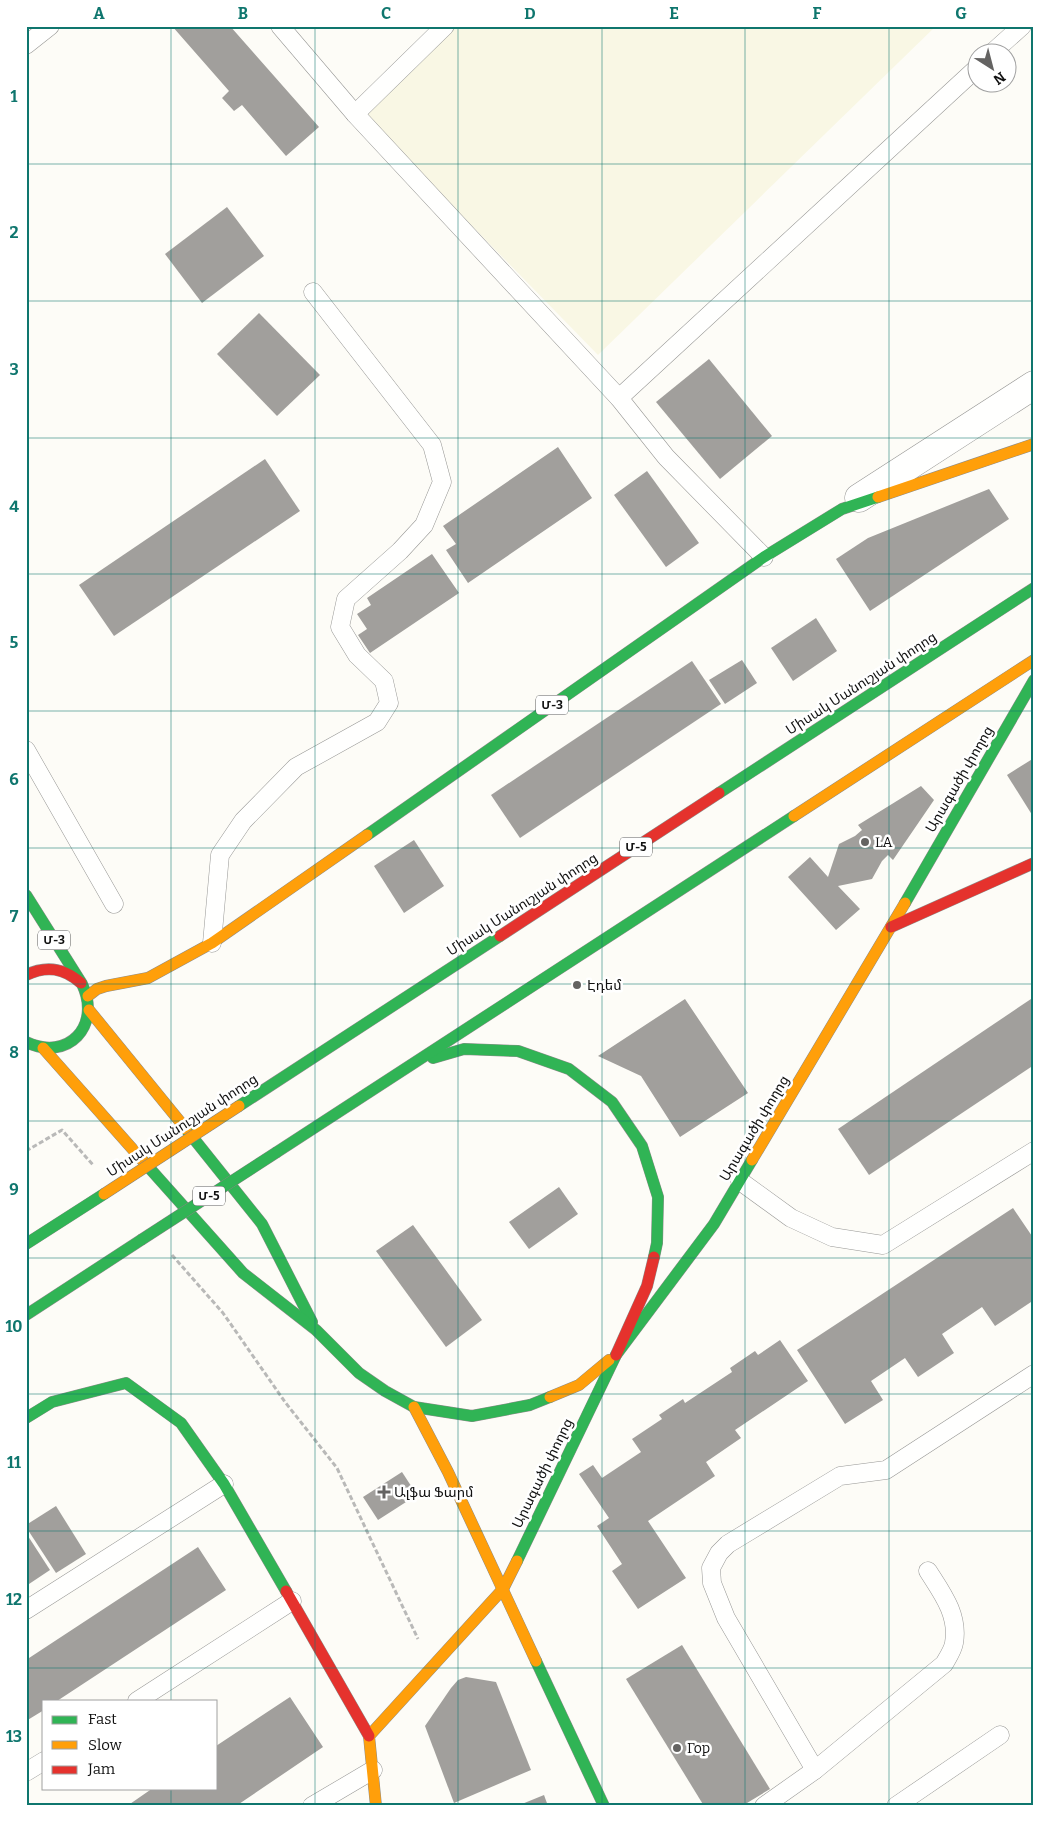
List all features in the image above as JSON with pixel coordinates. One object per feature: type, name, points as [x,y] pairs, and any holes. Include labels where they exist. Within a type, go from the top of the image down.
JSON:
[{"type":"main road","name":"Մ-3","points":[[88,996],[97,989],[106,986],[148,978],[212,943],[764,557],[842,509],[1034,444]]},
{"type":"main road","name":"Միսակ Մանուշյան փողոց","points":[[26,1244],[1034,588]]},
{"type":"main road","name":"Մ-5","points":[[26,1315],[1034,660]]},
{"type":"main road","name":"Արագածի փողոց","points":[[369,1736],[502,1589],[616,1355],[714,1224],[891,927],[1034,680]]},
{"type":"main road","points":[[891,927],[1034,863]]},
{"type":"main road","name":"Մ-3","points":[[26,895],[82,984]]},
{"type":"main road","points":[[26,975],[33,970],[46,967],[60,969],[72,974],[82,984],[88,996],[89,1010],[86,1023],[79,1034],[69,1043],[57,1048],[44,1048],[26,1042]]},
{"type":"main road","points":[[89,1010],[144,1075],[262,1224],[316,1330]]},
{"type":"main road","points":[[44,1048],[244,1274],[316,1330],[359,1373],[385,1391],[414,1407],[472,1416],[530,1405],[579,1385],[616,1355],[647,1286],[657,1243],[658,1197],[642,1146],[612,1102],[569,1069],[518,1051],[464,1049],[412,1064]]},
{"type":"main road","points":[[26,1418],[52,1402],[126,1383],[181,1423],[224,1484],[369,1736],[376,1806]]},
{"type":"main road","points":[[414,1407],[448,1472],[604,1806]]},
{"type":"street","points":[[842,509],[1034,385]]},
{"type":"lane","points":[[26,45],[50,26]]},
{"type":"lane","points":[[280,26],[355,114],[619,398],[666,457],[764,557]]},
{"type":"lane","points":[[355,114],[445,26]]},
{"type":"lane","points":[[1005,42],[1022,26]]},
{"type":"lane","points":[[619,398],[968,76]]},
{"type":"lane","points":[[212,943],[220,855],[243,821],[296,767],[377,722],[389,703],[384,681],[357,655],[340,627],[346,600],[400,551],[424,525],[442,482],[432,445],[313,292]]},
{"type":"lane","points":[[26,750],[114,904]]},
{"type":"lane","points":[[740,1181],[791,1218],[832,1237],[883,1245],[1034,1150]]},
{"type":"lane","points":[[815,1770],[726,1618],[712,1583],[711,1568],[719,1553],[728,1544],[840,1476],[886,1470],[1034,1374]]},
{"type":"lane","points":[[26,1610],[224,1484]]},
{"type":"lane","points":[[764,1806],[815,1770],[944,1664],[954,1644],[956,1622],[946,1600],[928,1571]]},
{"type":"lane","points":[[139,1700],[292,1601]]},
{"type":"lane","points":[[896,1806],[1000,1735]]},
{"type":"lane","points":[[26,1772],[42,1762]]},
{"type":"lane","points":[[312,1806],[373,1770]]},
{"type":"path","points":[[26,1151],[62,1130],[94,1166]]},
{"type":"path","points":[[168,1250],[223,1312],[285,1402],[337,1468],[432,1667]]},
{"type":"shaded area","points":[[435,26],[936,26],[598,355],[354,105]]},
{"type":"building","points":[[172,26],[230,26],[319,127],[286,156],[242,105],[234,111],[222,98],[229,91]]},
{"type":"building","points":[[227,207],[264,256],[202,303],[165,254]]},
{"type":"building","points":[[259,313],[320,375],[277,416],[217,354]]},
{"type":"building","points":[[709,359],[772,436],[720,479],[656,402]]},
{"type":"building","points":[[558,447],[592,498],[468,583],[446,550],[456,544],[443,526]]},
{"type":"building","points":[[265,459],[300,511],[114,636],[79,585]]},
{"type":"building","points":[[647,471],[699,543],[666,567],[614,495]]},
{"type":"building","points":[[989,489],[1009,519],[870,611],[836,559],[868,538]]},
{"type":"building","points":[[432,554],[459,593],[370,653],[358,635],[367,629],[357,614],[371,605],[367,598]]},
{"type":"building","points":[[816,618],[837,651],[793,681],[771,648]]},
{"type":"building","points":[[742,660],[757,683],[725,704],[709,680]]},
{"type":"building","points":[[692,661],[721,704],[520,838],[491,795]]},
{"type":"building","points":[[1034,758],[1034,818],[1007,775]]},
{"type":"building","points":[[921,786],[934,800],[893,860],[888,855],[882,861],[872,879],[838,886],[860,909],[836,930],[788,877],[810,857],[828,877],[839,844],[862,830],[858,825]]},
{"type":"building","points":[[414,840],[444,886],[404,913],[374,866]]},
{"type":"building","points":[[1034,997],[1034,1065],[869,1175],[838,1129]]},
{"type":"building","points":[[685,999],[748,1093],[680,1137],[641,1076],[598,1056]]},
{"type":"building","points":[[559,1187],[578,1214],[529,1249],[509,1222]]},
{"type":"building","points":[[1013,1208],[1034,1239],[1034,1300],[995,1326],[982,1307],[942,1334],[954,1353],[918,1377],[905,1358],[871,1381],[883,1400],[845,1424],[797,1350]]},
{"type":"building","points":[[413,1225],[482,1320],[446,1347],[376,1251]]},
{"type":"building","points":[[780,1340],[808,1381],[735,1430],[741,1438],[706,1462],[715,1476],[648,1521],[686,1578],[638,1609],[612,1571],[622,1564],[597,1526],[609,1518],[579,1474],[593,1465],[602,1478],[641,1452],[632,1439],[662,1419],[659,1415],[683,1399],[685,1403],[732,1372],[730,1368],[755,1351],[758,1355]]},
{"type":"building","points":[[402,1472],[417,1495],[378,1520],[363,1497]]},
{"type":"building","points":[[56,1506],[86,1554],[56,1573],[26,1525]]},
{"type":"building","points":[[26,1533],[50,1570],[26,1586]]},
{"type":"building","points":[[198,1547],[226,1590],[59,1700],[42,1700],[42,1711],[26,1721],[26,1660]]},
{"type":"building","points":[[682,1645],[770,1789],[742,1806],[704,1806],[626,1679]]},
{"type":"building","points":[[466,1677],[496,1682],[531,1770],[454,1803],[425,1726],[451,1688],[458,1680]]},
{"type":"building","points":[[290,1697],[323,1747],[236,1806],[127,1806],[150,1790],[218,1790],[218,1745]]},
{"type":"building","points":[[544,1795],[548,1806],[517,1806]]},
{"type":"traffic: fast","points":[[367,835],[764,557],[842,509],[878,497]]},
{"type":"traffic: fast","points":[[719,793],[1034,588]]},
{"type":"traffic: fast","points":[[905,903],[1034,680]]},
{"type":"traffic: fast","points":[[277,1152],[794,816]]},
{"type":"traffic: fast","points":[[26,895],[82,984],[87,999],[88,1014],[84,1026],[77,1036],[67,1044],[55,1047],[41,1047],[26,1042]]},
{"type":"traffic: fast","points":[[239,1106],[500,936]]},
{"type":"traffic: fast","points":[[433,1058],[464,1049],[518,1051],[569,1069],[612,1102],[642,1146],[658,1197],[657,1243],[654,1257]]},
{"type":"traffic: fast","points":[[186,1129],[262,1224],[312,1322]]},
{"type":"traffic: fast","points":[[141,1240],[277,1152]]},
{"type":"traffic: fast","points":[[517,1561],[616,1355],[714,1224],[752,1160]]},
{"type":"traffic: fast","points":[[144,1162],[243,1273],[316,1330],[359,1373],[385,1391],[414,1407],[472,1416],[530,1405],[550,1397]]},
{"type":"traffic: fast","points":[[26,1244],[104,1194]]},
{"type":"traffic: fast","points":[[26,1315],[141,1240]]},
{"type":"traffic: fast","points":[[26,1418],[52,1402],[126,1383],[181,1423],[224,1484],[286,1591]]},
{"type":"traffic: fast","points":[[536,1661],[604,1806]]},
{"type":"traffic: slow","points":[[878,497],[1034,444]]},
{"type":"traffic: slow","points":[[794,816],[1034,660]]},
{"type":"traffic: slow","points":[[88,996],[97,989],[106,986],[148,978],[212,943],[367,835]]},
{"type":"traffic: slow","points":[[752,1160],[905,903]]},
{"type":"traffic: slow","points":[[89,1010],[186,1129]]},
{"type":"traffic: slow","points":[[43,1048],[144,1162]]},
{"type":"traffic: slow","points":[[104,1194],[239,1106]]},
{"type":"traffic: slow","points":[[550,1397],[579,1385],[609,1360]]},
{"type":"traffic: slow","points":[[414,1407],[448,1472],[536,1661]]},
{"type":"traffic: slow","points":[[376,1806],[369,1736],[503,1589],[517,1561]]},
{"type":"traffic: jam","points":[[500,936],[719,793]]},
{"type":"traffic: jam","points":[[891,927],[1034,863]]},
{"type":"traffic: jam","points":[[26,975],[48,969],[62,971],[81,983]]},
{"type":"traffic: jam","points":[[616,1355],[647,1286],[654,1257]]},
{"type":"traffic: jam","points":[[286,1591],[369,1736]]},
{"type":"place","name":"LA","points":[[865,842]]},
{"type":"place","name":"Էդեմ","points":[[577,985]]},
{"type":"place","name":"Ալֆա Ֆարմ","points":[[384,1492]]},
{"type":"place","name":"Гор","points":[[677,1748]]}]
